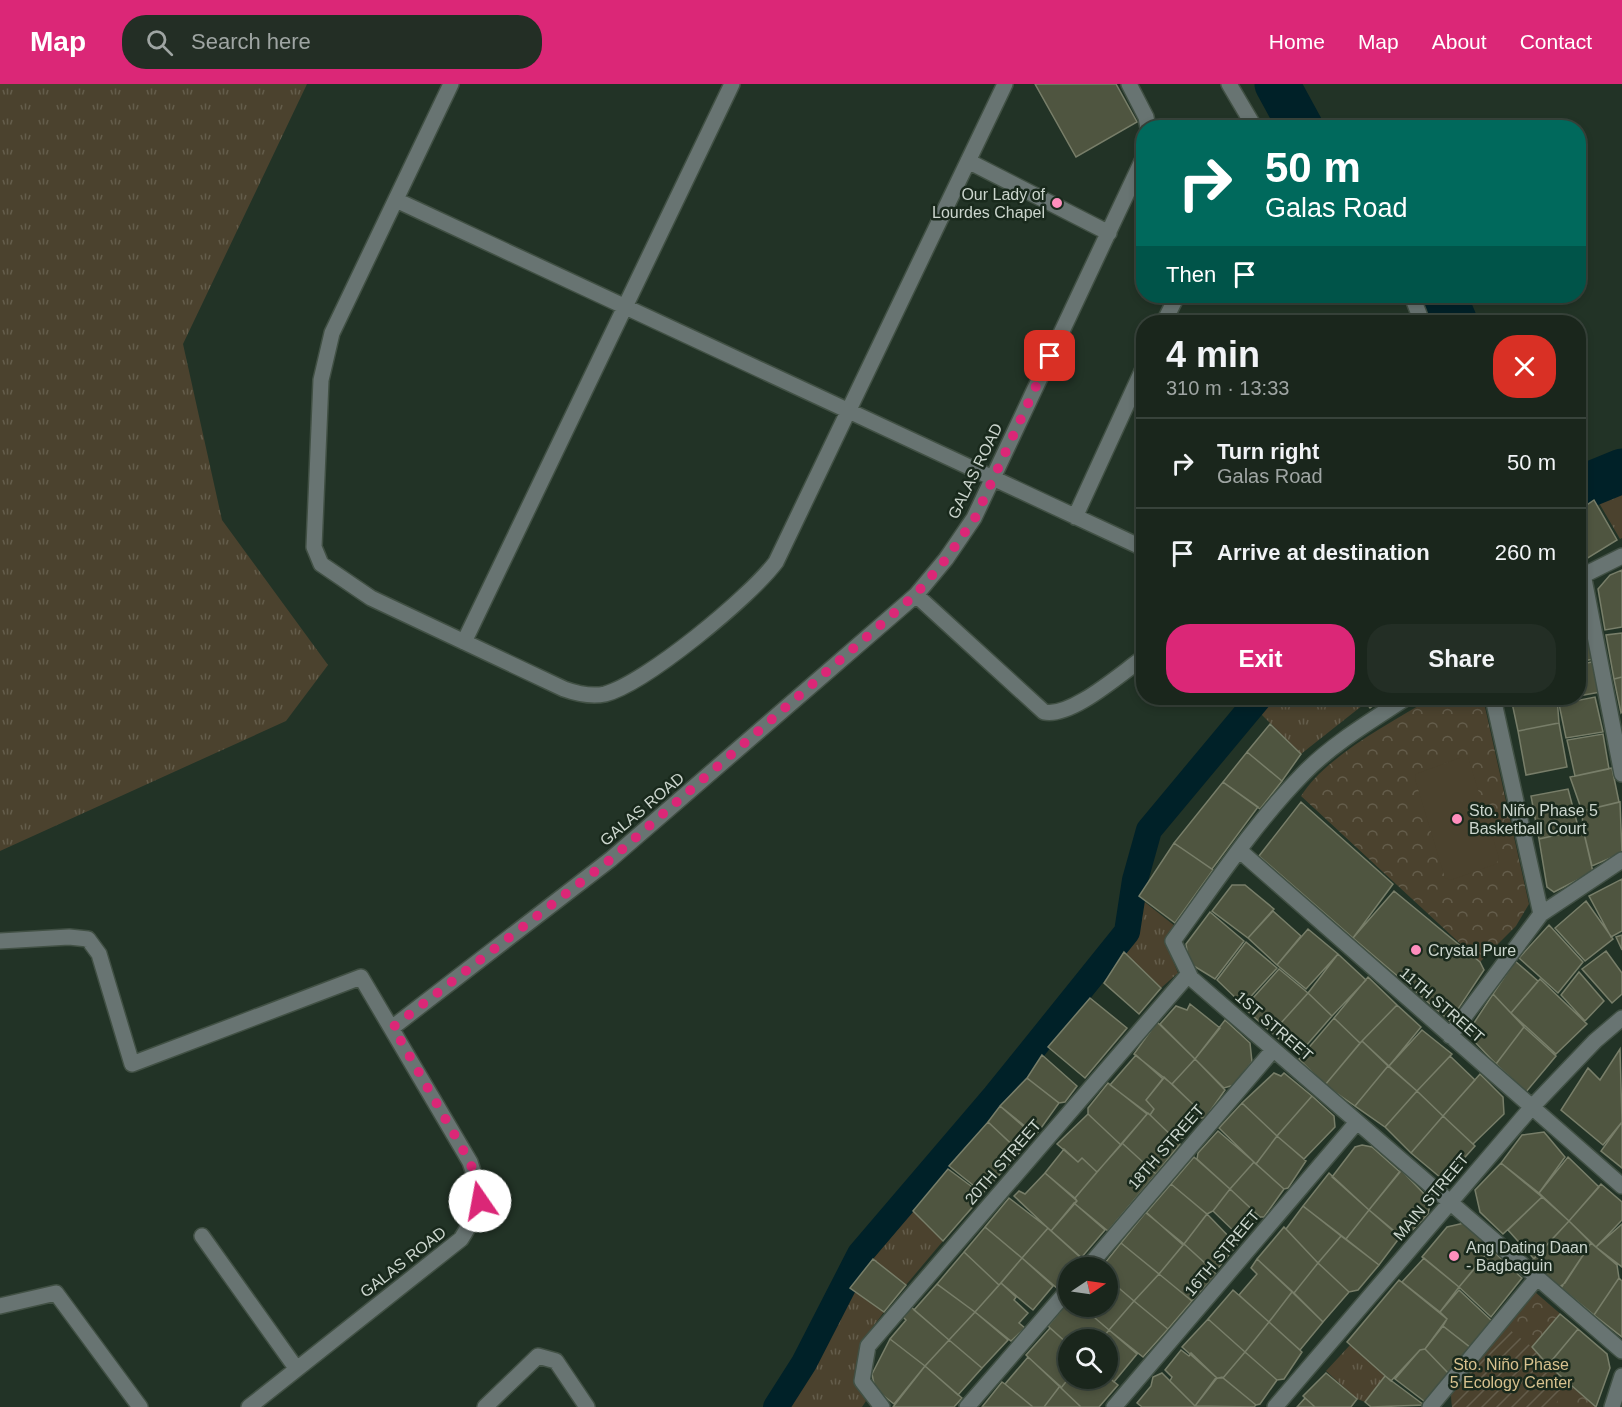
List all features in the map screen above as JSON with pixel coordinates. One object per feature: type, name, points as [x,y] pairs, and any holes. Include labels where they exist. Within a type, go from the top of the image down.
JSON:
[{"type":"street","points":[[451,84],[332,333],[321,380],[314,547],[321,564],[371,598],[575,693],[593,696],[624,686],[672,654],[762,580],[786,543],[1005,84]]},
{"type":"street","points":[[464,642],[732,84]]},
{"type":"street","points":[[1129,84],[1147,120]]},
{"type":"street","points":[[1229,84],[1250,120]]},
{"type":"street","points":[[968,161],[1108,233]]},
{"type":"street","name":"GALAS ROAD","points":[[249,1407],[461,1239],[474,1220],[480,1201],[477,1182],[470,1162],[393,1027],[611,859],[916,594],[946,559],[975,518],[1136,174]]},
{"type":"street","points":[[396,200],[1136,545]]},
{"type":"street","points":[[1075,517],[1136,384]]},
{"type":"street","points":[[1586,574],[1622,556]]},
{"type":"street","points":[[916,594],[1044,712],[1053,714],[1071,708],[1136,663]]},
{"type":"street","points":[[1586,600],[1622,774]]},
{"type":"street","name":"1ST STREET","points":[[1396,705],[1349,736],[1303,773],[1239,850],[1173,941],[1188,975],[1451,1201],[1536,1279],[1622,1351]]},
{"type":"street","points":[[1495,705],[1541,914]]},
{"type":"street","name":"11TH STREET","points":[[1239,850],[1622,1186]]},
{"type":"street","points":[[1450,1036],[1541,914],[1622,860]]},
{"type":"street","points":[[0,941],[69,936],[88,939],[99,954],[132,1064],[361,978],[393,1027]]},
{"type":"street","name":"20TH STREET","points":[[876,1405],[862,1381],[868,1346],[1188,975]]},
{"type":"street","name":"MAIN STREET","points":[[1275,1407],[1531,1108],[1595,1041],[1622,1018]]},
{"type":"street","name":"18TH STREET","points":[[1096,1257],[1273,1050]]},
{"type":"street","name":"16TH STREET","points":[[1114,1407],[1357,1122]]},
{"type":"street","points":[[202,1236],[296,1368]]},
{"type":"street","points":[[1434,1406],[1536,1279]]},
{"type":"street","points":[[0,1306],[56,1293],[140,1407]]},
{"type":"street","points":[[967,1407],[1058,1302]]},
{"type":"street","points":[[485,1407],[538,1356],[556,1360],[587,1407]]},
{"type":"street","points":[[1612,1407],[1622,1376]]},
{"type":"green space","points":[[0,84],[307,84],[183,344],[222,520],[328,665],[286,721],[0,851]]},
{"type":"green space","points":[[1622,477],[1622,538],[1620,539],[1595,496]]},
{"type":"green space","points":[[1259,705],[1363,705],[1301,754],[1256,709]]},
{"type":"green space","points":[[1419,705],[1485,705],[1529,904],[1516,926],[1480,962],[1301,796],[1313,781],[1343,753]]},
{"type":"green space","name":"Sto. Niño Phase 5 Basketball Court","points":[[1462,757],[1468,757],[1499,858],[1496,864],[1451,880],[1445,878],[1415,779],[1416,774]]},
{"type":"green space","points":[[1137,896],[1175,926],[1165,941],[1178,973],[1161,988],[1119,947],[1130,933]]},
{"type":"green space","points":[[913,1211],[943,1241],[906,1285],[873,1259]]},
{"type":"green space","points":[[850,1288],[884,1312],[863,1340],[855,1382],[866,1401],[862,1407],[781,1407]]},
{"type":"green space","points":[[1535,1292],[1607,1354],[1610,1368],[1596,1407],[1452,1407],[1451,1393]]},
{"type":"green space","name":"Sto. Niño Phase 5 Ecology Center","points":[[1506,1327],[1532,1347],[1568,1383],[1554,1407],[1452,1407],[1451,1393]]},
{"type":"green space","points":[[1350,1345],[1385,1376],[1365,1402],[1357,1399],[1326,1371]]},
{"type":"building","points":[[1035,84],[1116,84],[1136,123],[1076,157]]},
{"type":"building","points":[[1594,500],[1617,540],[1586,559],[1586,506]]},
{"type":"building","points":[[1622,570],[1622,627],[1605,630],[1598,589],[1610,575]]},
{"type":"building","points":[[1586,616],[1594,659],[1586,660]]},
{"type":"building","points":[[1622,633],[1622,677],[1614,679],[1606,635]]},
{"type":"building","points":[[1596,661],[1601,692],[1586,695],[1586,663]]},
{"type":"building","points":[[1622,677],[1622,712],[1621,713],[1614,679]]},
{"type":"building","points":[[1595,697],[1603,732],[1566,738],[1559,705],[1586,705],[1586,699]]},
{"type":"building","points":[[1512,705],[1558,705],[1559,723],[1518,731]]},
{"type":"building","points":[[1559,723],[1567,767],[1526,775],[1518,731]]},
{"type":"building","points":[[1270,724],[1301,754],[1282,781],[1247,752]]},
{"type":"building","points":[[1603,734],[1609,769],[1575,776],[1567,740]]},
{"type":"building","points":[[1247,752],[1282,781],[1260,809],[1223,782]]},
{"type":"building","points":[[1612,768],[1619,802],[1582,811],[1570,777]]},
{"type":"building","points":[[1223,782],[1258,807],[1212,869],[1174,843]]},
{"type":"building","points":[[1568,789],[1579,830],[1539,839],[1531,796]]},
{"type":"building","points":[[1301,802],[1393,884],[1353,938],[1259,856]]},
{"type":"building","points":[[1620,802],[1622,853],[1592,866],[1583,829],[1582,811]]},
{"type":"building","points":[[1583,829],[1593,872],[1554,892],[1547,887],[1539,839]]},
{"type":"building","points":[[1174,843],[1213,870],[1175,923],[1139,896]]},
{"type":"building","points":[[1622,879],[1622,931],[1611,937],[1589,896]]},
{"type":"building","points":[[1232,885],[1245,885],[1274,909],[1248,938],[1212,911]]},
{"type":"building","name":"Crystal Pure","points":[[1394,891],[1480,962],[1484,970],[1450,1021],[1353,938]]},
{"type":"building","points":[[1586,901],[1613,939],[1585,961],[1555,928]]},
{"type":"building","points":[[1273,911],[1301,936],[1277,965],[1248,938]]},
{"type":"building","points":[[1210,912],[1244,941],[1215,979],[1189,963],[1186,944]]},
{"type":"building","points":[[1549,925],[1583,962],[1558,993],[1519,958]]},
{"type":"building","points":[[1308,929],[1338,954],[1306,989],[1277,965]]},
{"type":"building","points":[[1622,935],[1622,950],[1616,937]]},
{"type":"building","points":[[1246,942],[1277,968],[1243,1005],[1217,980]]},
{"type":"building","points":[[1606,951],[1622,973],[1622,994],[1612,1003],[1582,969]]},
{"type":"building","points":[[1124,952],[1161,988],[1139,1014],[1104,983]]},
{"type":"building","points":[[1338,954],[1366,980],[1332,1016],[1308,993]]},
{"type":"building","points":[[1515,961],[1538,981],[1511,1013],[1493,994]]},
{"type":"building","points":[[1279,969],[1308,993],[1272,1033],[1244,1008]]},
{"type":"building","points":[[1579,972],[1604,1001],[1585,1021],[1561,995]]},
{"type":"building","points":[[1368,977],[1397,1005],[1360,1043],[1334,1018]]},
{"type":"building","points":[[1540,979],[1587,1024],[1556,1054],[1511,1013]]},
{"type":"building","points":[[1308,993],[1332,1016],[1298,1055],[1272,1033]]},
{"type":"building","points":[[1493,994],[1524,1027],[1496,1064],[1472,1039],[1470,1029]]},
{"type":"building","points":[[1090,998],[1127,1028],[1085,1078],[1048,1047]]},
{"type":"building","points":[[1190,1004],[1220,1028],[1195,1059],[1160,1024],[1176,1006],[1187,1010]]},
{"type":"building","points":[[1397,1005],[1421,1027],[1389,1066],[1362,1041]]},
{"type":"building","points":[[1334,1018],[1360,1043],[1325,1085],[1299,1059]]},
{"type":"building","points":[[1225,1020],[1250,1043],[1252,1062],[1234,1085],[1224,1088],[1195,1059]]},
{"type":"building","points":[[1157,1022],[1195,1059],[1172,1084],[1134,1054]]},
{"type":"building","points":[[1524,1027],[1556,1056],[1526,1092],[1496,1064]]},
{"type":"building","points":[[1422,1030],[1452,1054],[1417,1091],[1389,1066]]},
{"type":"building","points":[[1362,1041],[1388,1066],[1355,1106],[1325,1085]]},
{"type":"building","points":[[1620,1049],[1622,1122],[1603,1145],[1561,1110],[1588,1068],[1600,1080]]},
{"type":"building","points":[[1042,1055],[1077,1086],[1065,1102],[1059,1103],[1027,1078]]},
{"type":"building","points":[[1136,1055],[1163,1079],[1146,1100],[1154,1109],[1150,1115],[1110,1085]]},
{"type":"building","points":[[1450,1056],[1475,1080],[1443,1116],[1417,1091]]},
{"type":"building","points":[[1195,1059],[1225,1090],[1206,1117],[1202,1118],[1199,1118],[1198,1109],[1172,1084]]},
{"type":"building","points":[[1388,1066],[1417,1091],[1385,1127],[1355,1106]]},
{"type":"building","points":[[1274,1073],[1281,1076],[1284,1073],[1312,1096],[1277,1136],[1242,1103]]},
{"type":"building","points":[[1480,1074],[1503,1097],[1504,1114],[1473,1144],[1443,1116]]},
{"type":"building","points":[[1164,1077],[1198,1109],[1199,1118],[1183,1138],[1174,1138],[1150,1115],[1154,1109],[1146,1100]]},
{"type":"building","points":[[1027,1078],[1059,1103],[1036,1135],[1000,1106]]},
{"type":"building","points":[[1108,1083],[1147,1114],[1121,1145],[1088,1114],[1088,1108]]},
{"type":"building","points":[[1417,1091],[1443,1116],[1411,1153],[1385,1127]]},
{"type":"building","points":[[1312,1096],[1334,1116],[1335,1127],[1304,1159],[1277,1136]]},
{"type":"building","points":[[1242,1103],[1277,1136],[1256,1164],[1219,1128]]},
{"type":"building","points":[[1000,1106],[1032,1134],[1020,1152],[988,1122]]},
{"type":"building","points":[[1148,1113],[1180,1144],[1156,1174],[1122,1143]]},
{"type":"building","points":[[1088,1114],[1121,1145],[1097,1172],[1082,1158],[1078,1162],[1057,1144]]},
{"type":"building","points":[[1443,1116],[1475,1146],[1449,1175],[1441,1178],[1411,1153]]},
{"type":"building","points":[[988,1122],[1020,1152],[983,1193],[949,1166]]},
{"type":"building","points":[[1622,1122],[1622,1168],[1601,1151]]},
{"type":"building","points":[[1218,1131],[1254,1162],[1230,1189],[1197,1159],[1198,1153]]},
{"type":"building","points":[[1544,1132],[1565,1157],[1539,1193],[1501,1163],[1522,1135]]},
{"type":"building","points":[[1277,1136],[1306,1161],[1288,1188],[1284,1189],[1256,1164]]},
{"type":"building","points":[[1122,1143],[1156,1174],[1108,1231],[1074,1203],[1077,1201],[1075,1198]]},
{"type":"building","points":[[1362,1145],[1372,1147],[1400,1172],[1369,1210],[1332,1177],[1355,1147]]},
{"type":"building","points":[[1064,1149],[1078,1162],[1082,1158],[1097,1172],[1075,1198],[1045,1173]]},
{"type":"building","points":[[1194,1157],[1230,1189],[1213,1211],[1207,1214],[1171,1184]]},
{"type":"building","points":[[1568,1157],[1599,1187],[1569,1221],[1539,1193]]},
{"type":"building","points":[[1254,1162],[1284,1189],[1264,1217],[1260,1217],[1230,1189]]},
{"type":"building","points":[[1501,1163],[1542,1197],[1503,1234],[1480,1212],[1475,1190]]},
{"type":"building","points":[[948,1169],[983,1195],[943,1241],[913,1211]]},
{"type":"building","points":[[1401,1170],[1428,1198],[1430,1205],[1428,1214],[1404,1239],[1369,1210]]},
{"type":"building","points":[[1045,1173],[1077,1201],[1051,1231],[1014,1196],[1019,1191],[1025,1194]]},
{"type":"building","points":[[1329,1173],[1369,1210],[1346,1239],[1303,1206]]},
{"type":"building","points":[[1171,1184],[1207,1214],[1184,1244],[1146,1213]]},
{"type":"building","points":[[1601,1184],[1622,1202],[1622,1220],[1596,1247],[1569,1221]]},
{"type":"building","points":[[1230,1189],[1260,1217],[1242,1239],[1213,1211]]},
{"type":"building","points":[[1542,1197],[1569,1221],[1534,1259],[1508,1230]]},
{"type":"building","points":[[1009,1198],[1048,1228],[1022,1258],[985,1227]]},
{"type":"building","points":[[1074,1203],[1105,1230],[1082,1257],[1051,1231]]},
{"type":"building","points":[[1303,1206],[1341,1236],[1318,1263],[1286,1229]]},
{"type":"building","points":[[1369,1210],[1400,1237],[1379,1265],[1346,1239]]},
{"type":"building","points":[[1146,1212],[1183,1245],[1159,1274],[1121,1243]]},
{"type":"building","points":[[1207,1214],[1237,1245],[1215,1272],[1184,1244]]},
{"type":"building","points":[[1569,1221],[1591,1243],[1565,1283],[1556,1289],[1528,1265]]},
{"type":"building","name":"Ang Dating Daan - Bagbaguin","points":[[1464,1223],[1491,1248],[1459,1287],[1422,1257],[1447,1227]]},
{"type":"building","points":[[1622,1224],[1622,1267],[1596,1247]]},
{"type":"building","points":[[985,1227],[1022,1258],[999,1285],[964,1252]]},
{"type":"building","points":[[1284,1227],[1318,1263],[1294,1293],[1257,1259]]},
{"type":"building","points":[[1048,1228],[1081,1257],[1058,1257],[1058,1289],[1022,1258]]},
{"type":"building","points":[[1341,1236],[1379,1265],[1358,1290],[1349,1292],[1318,1263]]},
{"type":"building","points":[[1121,1243],[1159,1274],[1134,1301],[1118,1287],[1118,1257],[1110,1257]]},
{"type":"building","points":[[1591,1243],[1617,1265],[1619,1278],[1594,1315],[1561,1288]]},
{"type":"building","points":[[1184,1244],[1217,1274],[1192,1301],[1159,1274]]},
{"type":"building","points":[[964,1252],[999,1285],[975,1312],[937,1284]]},
{"type":"building","points":[[1495,1253],[1522,1278],[1491,1317],[1459,1287],[1487,1254]]},
{"type":"building","points":[[1022,1258],[1053,1286],[1033,1310],[1001,1283]]},
{"type":"building","points":[[1424,1258],[1459,1287],[1440,1312],[1402,1282]]},
{"type":"building","points":[[873,1259],[906,1285],[884,1312],[850,1288]]},
{"type":"building","points":[[1257,1259],[1292,1292],[1269,1322],[1239,1295],[1257,1274],[1251,1268]]},
{"type":"building","points":[[1318,1263],[1349,1292],[1323,1322],[1294,1293]]},
{"type":"building","points":[[1159,1274],[1192,1301],[1168,1329],[1134,1301]]},
{"type":"building","points":[[1619,1278],[1622,1281],[1622,1337],[1594,1315]]},
{"type":"building","points":[[1399,1280],[1447,1319],[1425,1349],[1420,1350],[1391,1381],[1347,1342]]},
{"type":"building","points":[[1001,1283],[1028,1313],[1019,1323],[1025,1328],[1011,1341],[975,1312]]},
{"type":"building","points":[[937,1284],[975,1312],[949,1340],[914,1310]]},
{"type":"building","points":[[1118,1287],[1134,1301],[1108,1329],[1094,1317],[1118,1317]]},
{"type":"building","points":[[1233,1290],[1269,1322],[1245,1352],[1208,1319]]},
{"type":"building","points":[[1459,1290],[1492,1321],[1471,1348],[1443,1326],[1447,1319],[1440,1312]]},
{"type":"building","points":[[1292,1292],[1323,1322],[1300,1350],[1269,1322]]},
{"type":"building","points":[[1134,1301],[1168,1329],[1143,1357],[1118,1337],[1118,1329],[1110,1329]]},
{"type":"building","points":[[911,1307],[949,1340],[925,1366],[890,1339],[906,1320],[903,1317]]},
{"type":"building","points":[[975,1312],[1008,1340],[982,1368],[949,1340]]},
{"type":"building","points":[[1058,1314],[1058,1317],[1094,1317],[1108,1329],[1058,1329],[1058,1335],[1048,1326]]},
{"type":"building","points":[[1560,1314],[1578,1329],[1548,1365],[1532,1347]]},
{"type":"building","points":[[1208,1319],[1245,1352],[1223,1378],[1217,1378],[1182,1347]]},
{"type":"building","points":[[1269,1322],[1302,1352],[1284,1379],[1277,1380],[1245,1352]]},
{"type":"building","points":[[1443,1326],[1471,1348],[1451,1376],[1425,1349]]},
{"type":"building","points":[[1050,1328],[1058,1335],[1058,1385],[1026,1355]]},
{"type":"building","points":[[1578,1329],[1607,1354],[1610,1368],[1596,1407],[1548,1365]]},
{"type":"building","points":[[1118,1338],[1137,1354],[1118,1377]]},
{"type":"building","points":[[890,1339],[925,1366],[894,1404],[875,1389],[872,1374]]},
{"type":"building","points":[[949,1340],[982,1368],[958,1395],[925,1366]]},
{"type":"building","points":[[1425,1349],[1451,1376],[1428,1404],[1395,1379],[1420,1350]]},
{"type":"building","points":[[1181,1350],[1189,1356],[1191,1353],[1217,1378],[1195,1406],[1170,1381],[1172,1377],[1165,1370]]},
{"type":"building","points":[[1245,1352],[1277,1380],[1260,1404],[1256,1405],[1223,1378]]},
{"type":"building","points":[[1028,1357],[1058,1384],[1058,1389],[1044,1407],[1033,1407],[1005,1384]]},
{"type":"building","points":[[925,1366],[962,1398],[954,1407],[893,1407]]},
{"type":"building","points":[[1162,1373],[1194,1407],[1142,1407],[1137,1403],[1151,1386],[1153,1377]]},
{"type":"building","points":[[1326,1373],[1357,1399],[1351,1407],[1315,1407],[1303,1396]]},
{"type":"building","points":[[1385,1376],[1424,1405],[1371,1407],[1365,1402]]},
{"type":"building","points":[[1222,1377],[1256,1405],[1254,1407],[1195,1406],[1215,1379]]},
{"type":"building","points":[[1002,1382],[1005,1384],[1033,1407],[982,1407]]},
{"type":"building","points":[[1058,1389],[1062,1389],[1081,1407],[1044,1407]]},
{"type":"building","points":[[1062,1389],[1115,1389],[1099,1407],[1081,1407]]},
{"type":"building","points":[[1305,1398],[1315,1407],[1297,1407]]},
{"type":"waterway","points":[[1277,84],[1297,120]]},
{"type":"waterway","points":[[1447,303],[1452,315]]},
{"type":"waterway","points":[[1586,486],[1622,471]]},
{"type":"waterway","points":[[776,1407],[804,1363],[860,1254],[995,1096],[1127,932],[1135,880],[1149,830],[1253,705]]},
{"type":"place","name":"Our Lady of Lourdes Chapel","points":[[1057,203]]},
{"type":"place","name":"Sto. Niño Phase 5 Basketball Court","points":[[1457,819]]},
{"type":"place","name":"Crystal Pure","points":[[1416,950]]},
{"type":"place","name":"Ang Dating Daan - Bagbaguin","points":[[1454,1256]]},
{"type":"route","points":[[480,1201],[477,1182],[470,1162],[393,1027],[611,859],[916,594],[946,559],[975,518],[1050,356]]}]
